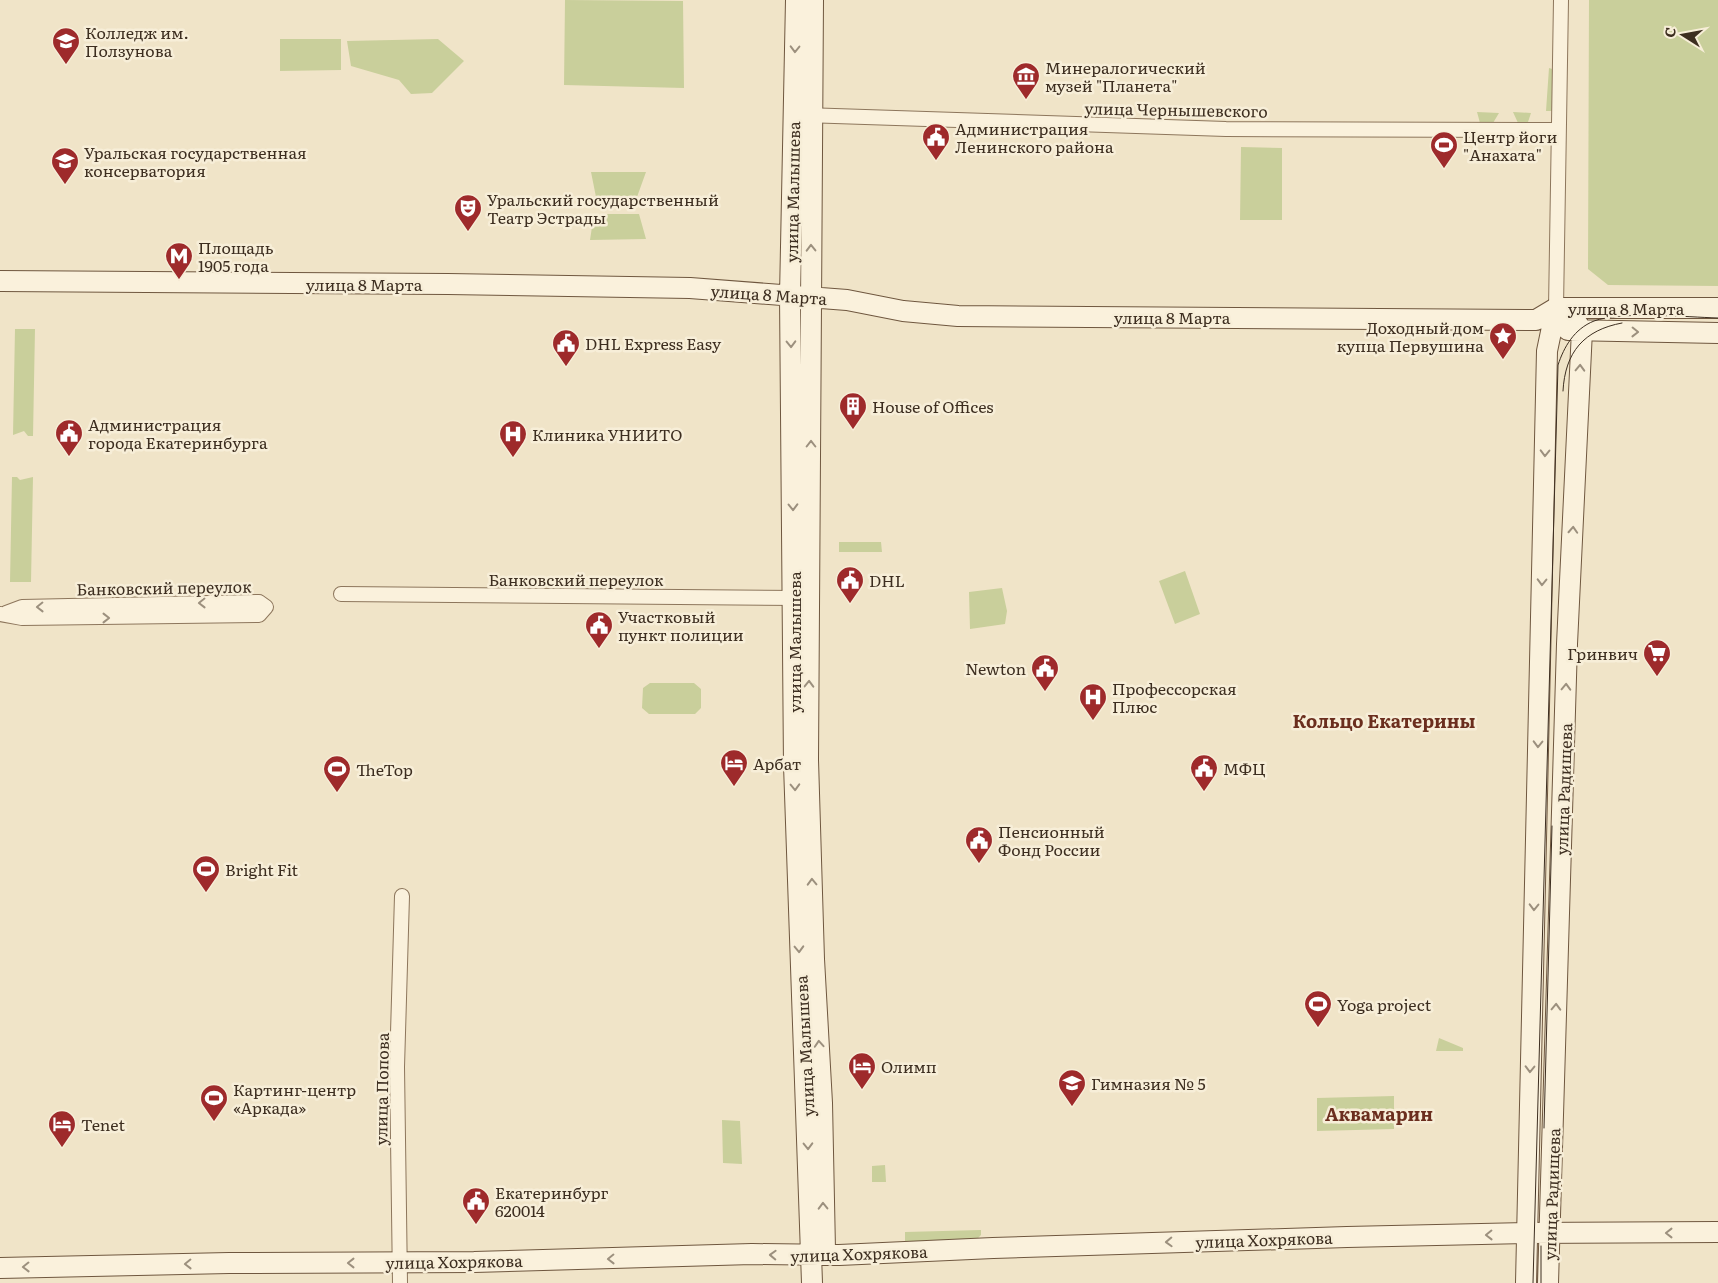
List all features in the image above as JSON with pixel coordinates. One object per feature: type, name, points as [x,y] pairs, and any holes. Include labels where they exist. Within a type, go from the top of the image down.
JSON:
[{"type":"main road","name":"улица Малышева","points":[[796,0],[812,297],[802,598]]},
{"type":"main road","name":"улица Малышева","points":[[812,1283],[818,1255],[822,1103],[814,959],[790,296],[803,115],[814,0]]},
{"type":"main road","name":"улица 8 Марта","points":[[0,281],[690,288],[847,300],[903,311],[958,316],[1544,324],[1582,330],[1718,333]]},
{"type":"main road","name":"улица 8 Марта","points":[[1544,324],[1556,308],[1718,308]]},
{"type":"main road","points":[[1556,308],[1572,316],[1582,330]]},
{"type":"main road","name":"улица Радищева","points":[[1526,1283],[1547,351],[1544,324]]},
{"type":"main road","name":"улица Радищева","points":[[1548,1283],[1567,654],[1582,330]]},
{"type":"main road","name":"улица Хохрякова","points":[[0,1268],[647,1258],[752,1254],[818,1255],[1051,1246],[1549,1232],[1718,1232]]},
{"type":"main road","name":"улица Малышева","points":[[818,1255],[826,1283]]},
{"type":"street","points":[[1556,308],[1561,0]]},
{"type":"street","name":"улица Чернышевского","points":[[803,115],[1226,129],[1558,130]]},
{"type":"street","name":"Банковский переулок","points":[[341,594],[802,598]]},
{"type":"street","name":"Банковский переулок","points":[[259,602],[266,607],[259,615],[22,618],[3,613],[22,607],[259,602]]},
{"type":"street","name":"улица Попова","points":[[400,1283],[397,1067],[402,896]]},
{"type":"green space","points":[[565,0],[683,1],[684,88],[564,85]]},
{"type":"green space","points":[[1589,0],[1718,0],[1718,286],[1608,285],[1588,269]]},
{"type":"green space","points":[[280,39],[341,39],[341,70],[280,71]]},
{"type":"green space","points":[[438,39],[464,61],[432,93],[411,94],[399,80],[351,66],[347,41]]},
{"type":"green space","points":[[1549,68],[1559,71],[1558,111],[1546,111]]},
{"type":"green space","points":[[1477,112],[1499,113],[1493,123],[1480,123]]},
{"type":"green space","points":[[1513,112],[1531,113],[1528,122],[1518,123]]},
{"type":"green space","points":[[1241,147],[1282,148],[1282,220],[1240,220]]},
{"type":"green space","points":[[591,172],[646,172],[637,197],[596,197]]},
{"type":"green space","points":[[594,214],[639,214],[646,239],[590,240]]},
{"type":"green space","points":[[15,329],[35,329],[33,436],[28,436],[24,431],[13,435]]},
{"type":"green space","points":[[12,477],[17,477],[20,480],[33,477],[31,582],[10,582]]},
{"type":"green space","points":[[839,542],[881,542],[882,552],[839,552]]},
{"type":"green space","points":[[1185,571],[1200,614],[1175,624],[1159,581]]},
{"type":"green space","points":[[1002,588],[1007,611],[1005,624],[970,629],[969,592]]},
{"type":"green space","points":[[650,683],[694,683],[701,689],[701,708],[695,714],[649,714],[642,708],[643,688]]},
{"type":"green space","points":[[1439,1038],[1463,1048],[1463,1051],[1436,1051]]},
{"type":"green space","points":[[1394,1096],[1394,1129],[1317,1131],[1317,1098]]},
{"type":"green space","points":[[722,1120],[740,1121],[742,1164],[723,1163]]},
{"type":"green space","points":[[885,1165],[886,1182],[872,1182],[872,1166]]},
{"type":"green space","points":[[981,1230],[981,1235],[975,1241],[905,1244],[905,1232]]},
{"type":"tram line","points":[[1533,1283],[1558,365],[1563,352],[1575,334],[1594,321],[1637,315],[1718,318]]},
{"type":"tram line","points":[[1563,391],[1568,365],[1579,345],[1597,331],[1622,323]]},
{"type":"tram line","points":[[1544,1128],[1552,826]]},
{"type":"tram line","points":[[1541,1246],[1541,1283]]},
{"type":"place","name":"Колледж им. Ползунова","points":[[66,65]]},
{"type":"place","name":"Минералогический музей \"Планета\"","points":[[1026,100]]},
{"type":"place","name":"Администрация Ленинского района","points":[[936,161]]},
{"type":"place","name":"Центр йоги \"Анахата\"","points":[[1444,169]]},
{"type":"place","name":"Уральская государственная консерватория","points":[[65,185]]},
{"type":"place","name":"Уральский государственный Театр Эстрады","points":[[468,232]]},
{"type":"place","name":"Площадь 1905 года","points":[[179,280]]},
{"type":"place","name":"Доходный дом купца Первушина","points":[[1503,360]]},
{"type":"place","name":"DHL Express Easy","points":[[566,367]]},
{"type":"place","name":"House of Offices","points":[[853,430]]},
{"type":"place","name":"Администрация города Екатеринбурга","points":[[69,457]]},
{"type":"place","name":"Клиника УНИИТО","points":[[513,458]]},
{"type":"place","name":"DHL","points":[[850,604]]},
{"type":"place","name":"Участковый пункт полиции","points":[[599,649]]},
{"type":"place","name":"Гринвич","points":[[1657,677]]},
{"type":"place","name":"Newton","points":[[1045,692]]},
{"type":"place","name":"Профессорская Плюс","points":[[1093,721]]},
{"type":"place","name":"Арбат","points":[[734,787]]},
{"type":"place","name":"МФЦ","points":[[1204,792]]},
{"type":"place","name":"TheTop","points":[[337,793]]},
{"type":"place","name":"Пенсионный Фонд России","points":[[979,864]]},
{"type":"place","name":"Bright Fit","points":[[206,893]]},
{"type":"place","name":"Yoga projeсt","points":[[1318,1028]]},
{"type":"place","name":"Олимп","points":[[862,1090]]},
{"type":"place","name":"Гимназия № 5","points":[[1072,1107]]},
{"type":"place","name":"Картинг-центр «Аркада»","points":[[214,1122]]},
{"type":"place","name":"Tenet","points":[[62,1148]]},
{"type":"place","name":"Екатеринбург 620014","points":[[476,1225]]},
{"type":"district","name":"Кольцо Екатерины","points":[[1384,720]]},
{"type":"district","name":"Аквамарин","points":[[1379,1113]]}]
